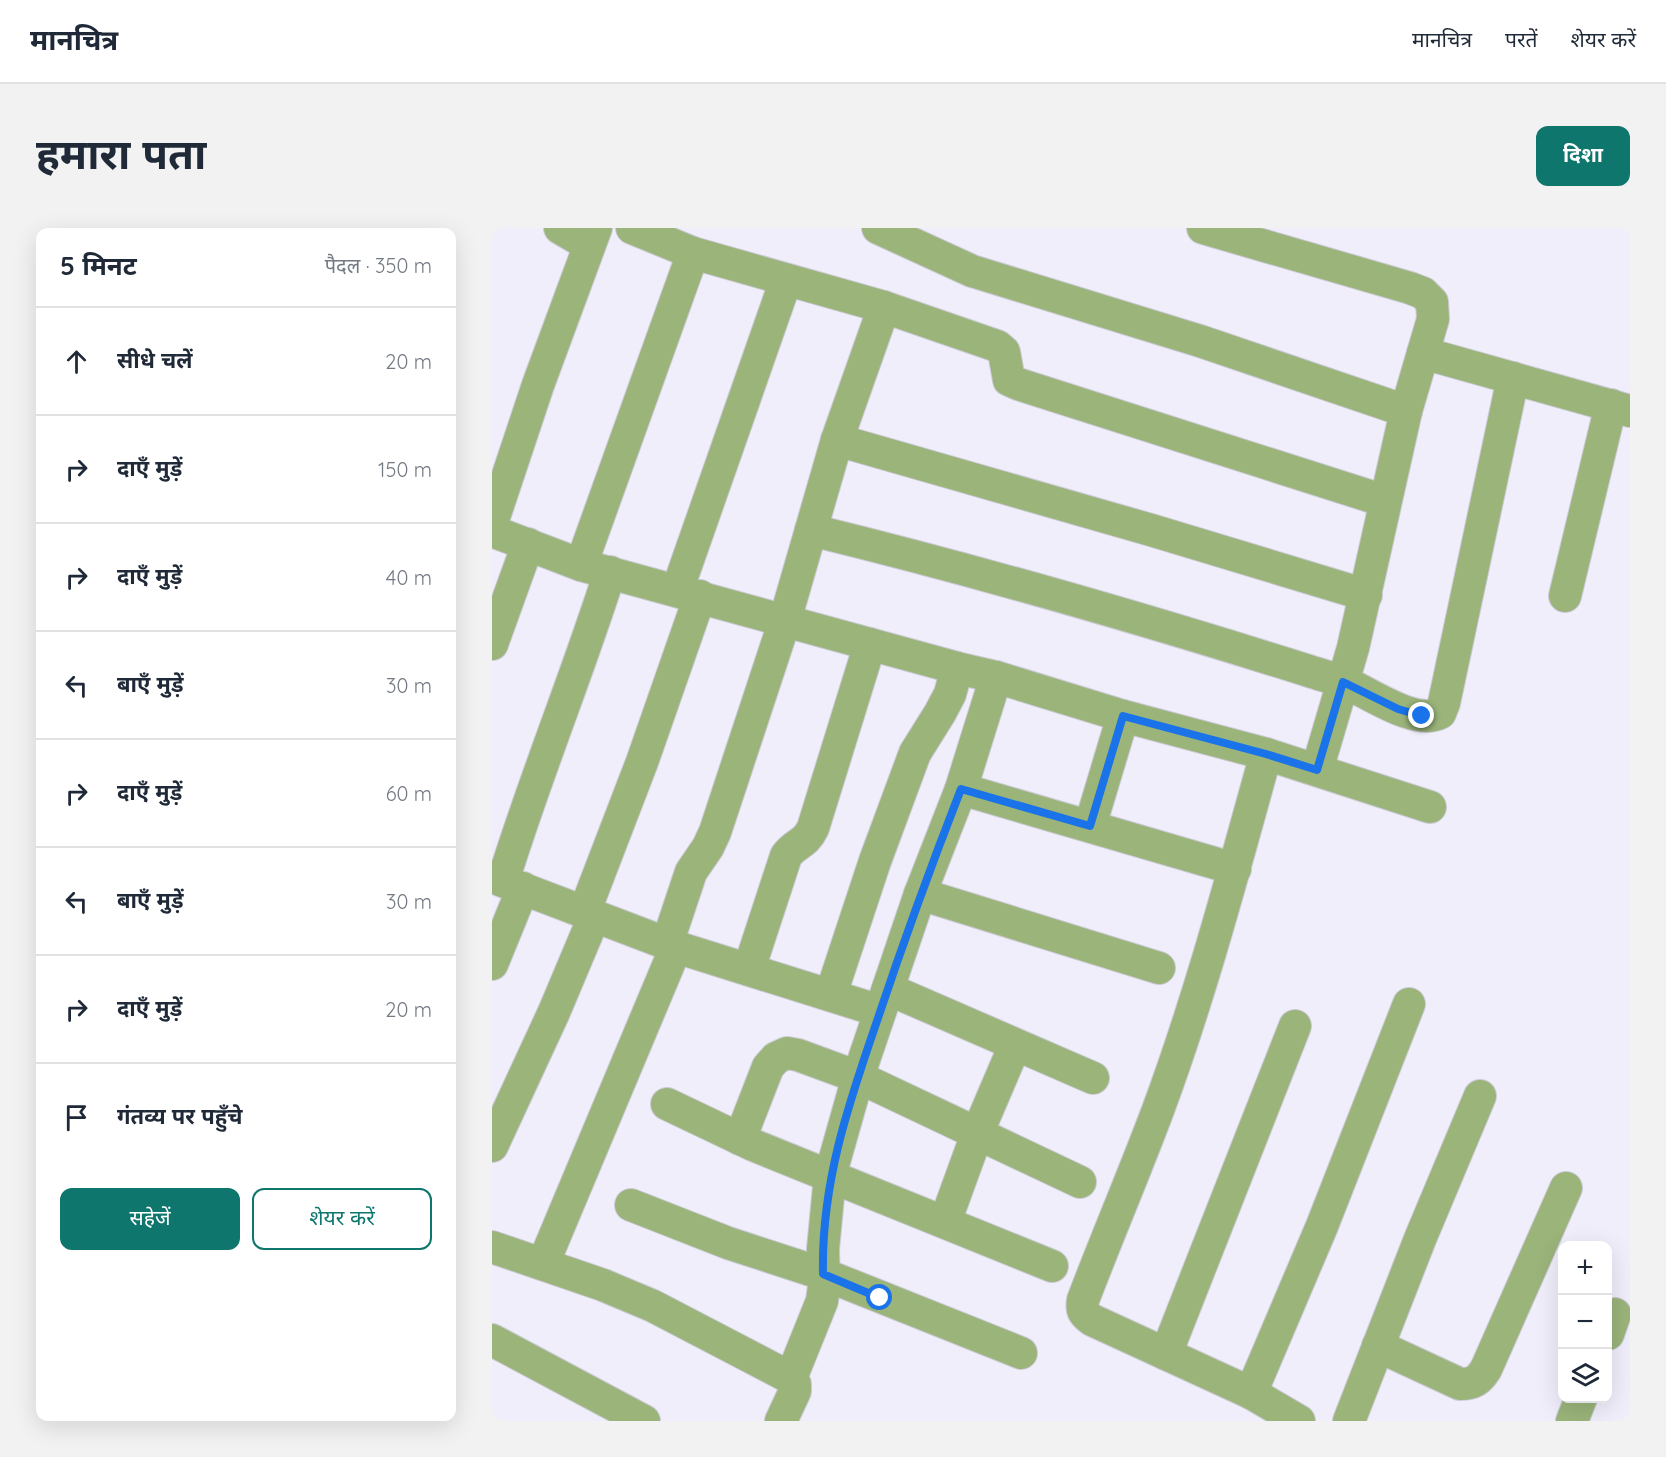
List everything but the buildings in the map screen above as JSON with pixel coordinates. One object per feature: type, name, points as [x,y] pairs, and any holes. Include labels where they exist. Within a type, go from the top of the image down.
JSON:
[{"type":"street","points":[[492,523],[546,363],[592,237],[560,228]]},
{"type":"street","points":[[633,228],[693,253],[884,307],[997,346],[1004,352],[1010,380],[1018,384],[1385,501]]},
{"type":"street","points":[[878,228],[972,271],[1200,341],[1406,411]]},
{"type":"street","points":[[1203,228],[1423,293],[1432,302],[1432,319],[1406,411],[1366,595],[1317,770]]},
{"type":"street","points":[[492,964],[506,882],[524,814],[588,640],[596,568],[693,253]]},
{"type":"street","points":[[492,1146],[554,1012],[642,762],[688,593],[786,280]]},
{"type":"street","points":[[543,1264],[671,945],[691,872],[715,832],[785,620],[837,440],[884,307]]},
{"type":"street","points":[[1423,353],[1620,408],[1565,596]]},
{"type":"street","points":[[811,530],[1036,588],[1148,620],[1343,682],[1398,709],[1432,717],[1440,713],[1444,703],[1513,378]]},
{"type":"street","points":[[837,440],[1366,595]]},
{"type":"street","points":[[492,531],[596,568],[996,677],[1123,716],[1266,754],[1430,807]]},
{"type":"street","points":[[492,644],[528,544]]},
{"type":"street","points":[[749,969],[786,856],[804,843],[813,828],[870,644]]},
{"type":"street","points":[[831,994],[875,861],[915,753],[950,694],[957,668]]},
{"type":"street","points":[[791,1378],[822,1301],[823,1249],[830,1176],[858,1077],[920,894],[961,789],[996,677]]},
{"type":"street","points":[[1090,826],[1123,716]]},
{"type":"street","points":[[1266,754],[1188,1021],[1158,1110],[1083,1300],[1082,1309],[1092,1320],[1251,1393],[1299,1421]]},
{"type":"street","points":[[961,789],[1234,869]]},
{"type":"street","points":[[506,882],[671,945],[831,994],[884,1000],[1015,1045],[1093,1078]]},
{"type":"street","points":[[920,894],[1159,968]]},
{"type":"street","points":[[1251,1393],[1322,1226],[1409,1004]]},
{"type":"street","points":[[1166,1354],[1295,1026]]},
{"type":"street","points":[[945,1222],[977,1134],[1015,1045]]},
{"type":"street","points":[[740,1139],[768,1067],[776,1058],[787,1053],[858,1077],[1080,1182]]},
{"type":"street","points":[[1349,1421],[1480,1096]]},
{"type":"street","points":[[667,1104],[740,1139],[1052,1266]]},
{"type":"street","points":[[1378,1346],[1460,1384],[1469,1384],[1479,1380],[1486,1369],[1566,1188]]},
{"type":"street","points":[[631,1205],[728,1243],[823,1274],[1021,1353]]},
{"type":"street","points":[[492,1247],[603,1285],[653,1306],[791,1378],[795,1384],[795,1391],[781,1421]]},
{"type":"street","points":[[492,1340],[644,1421]]},
{"type":"street","points":[[1572,1421],[1579,1403]]},
{"type":"route","points":[[880,1298],[823,1274],[825,1210],[830,1176],[858,1077],[880,1011],[920,894],[961,789],[1090,826],[1123,716],[1317,770],[1343,682],[1398,709],[1422,716]]}]
